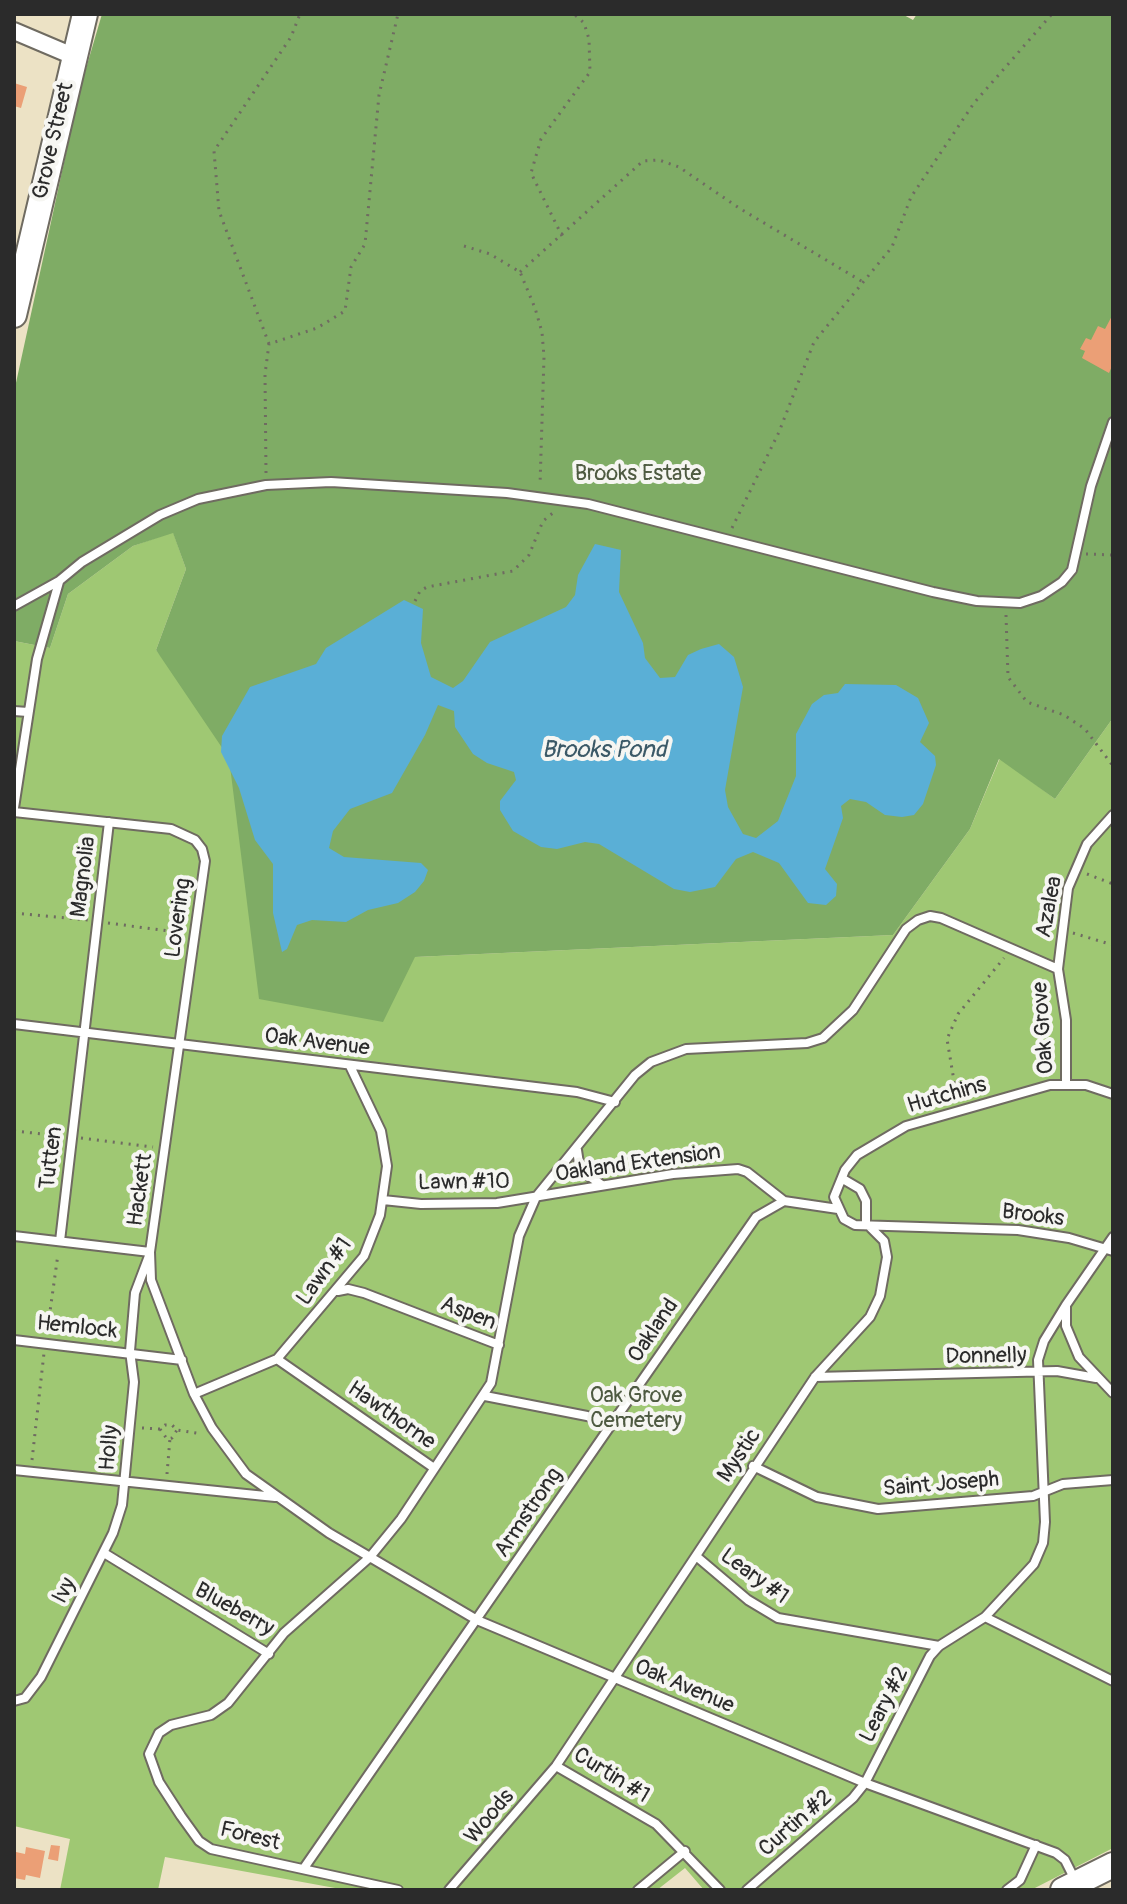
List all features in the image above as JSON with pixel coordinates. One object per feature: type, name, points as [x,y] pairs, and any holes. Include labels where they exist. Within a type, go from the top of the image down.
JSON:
[{"type":"street","name":"Grove Street","points":[[14,315],[85,14]]},
{"type":"street","points":[[14,31],[73,56]]},
{"type":"street","points":[[1073,1888],[1113,1865]]},
{"type":"lane","points":[[14,606],[59,581],[82,562],[160,515],[198,499],[266,485],[331,482],[566,501],[933,592],[1006,603],[1041,596],[1062,582],[1078,554],[1091,486],[1113,422]]},
{"type":"lane","points":[[14,810],[44,630],[59,581]]},
{"type":"lane","points":[[14,711],[28,712]]},
{"type":"lane","name":"Magnolia","points":[[14,810],[109,822],[84,1032]]},
{"type":"lane","name":"Azalea","points":[[1058,969],[1061,929],[1076,869],[1087,844],[1113,815]]},
{"type":"lane","name":"Lovering","points":[[109,822],[183,832],[202,849],[205,861],[181,1044]]},
{"type":"lane","points":[[536,1197],[635,1075],[667,1054],[686,1049],[807,1043],[833,1032],[853,1010],[906,929],[930,916],[1058,969]]},
{"type":"lane","name":"Oak Grove","points":[[1058,969],[1066,1020],[1066,1084]]},
{"type":"lane","name":"Oak Avenue","points":[[14,1024],[577,1092],[615,1102]]},
{"type":"lane","name":"Tutten","points":[[60,1241],[84,1032]]},
{"type":"lane","name":"Hackett","points":[[60,1241],[150,1252],[181,1044]]},
{"type":"lane","name":"Lawn #1","points":[[194,1394],[277,1359],[364,1256],[383,1200],[387,1166],[381,1131],[350,1066]]},
{"type":"lane","name":"Hutchins","points":[[838,1209],[834,1197],[857,1155],[906,1126],[1050,1085],[1086,1085],[1113,1094]]},
{"type":"lane","points":[[577,1150],[580,1170],[602,1185]]},
{"type":"lane","name":"Oakland Extension","points":[[536,1197],[673,1174],[738,1169],[747,1172],[784,1201]]},
{"type":"lane","points":[[784,1201],[838,1209],[849,1223],[866,1223],[866,1201],[860,1189],[843,1179]]},
{"type":"lane","name":"Lawn #10","points":[[383,1200],[460,1205],[536,1197],[519,1236],[499,1345]]},
{"type":"lane","name":"Oakland","points":[[611,1425],[756,1217],[784,1201]]},
{"type":"lane","name":"Brooks","points":[[866,1223],[1018,1230],[1069,1238],[1109,1250]]},
{"type":"lane","name":"Mystic","points":[[696,1556],[815,1377],[867,1322],[880,1296],[887,1257],[884,1241],[866,1223]]},
{"type":"lane","points":[[14,1236],[60,1241]]},
{"type":"lane","points":[[1096,1378],[1057,1371],[1037,1374],[1044,1341],[1066,1305],[1109,1250],[1113,1237]]},
{"type":"lane","name":"Oak Avenue","points":[[150,1252],[155,1296],[194,1394],[217,1435],[246,1474],[275,1497],[477,1620],[865,1783],[1036,1845],[1065,1860],[1073,1888]]},
{"type":"lane","name":"Hemlock","points":[[14,1340],[130,1351],[135,1293],[150,1252]]},
{"type":"lane","name":"Aspen","points":[[337,1291],[348,1289],[364,1293],[499,1345],[485,1396],[434,1468]]},
{"type":"lane","points":[[1066,1305],[1066,1326],[1072,1343],[1096,1378],[1113,1393]]},
{"type":"lane","points":[[130,1351],[182,1360]]},
{"type":"lane","name":"Holly","points":[[14,1470],[126,1484],[134,1362],[130,1351]]},
{"type":"lane","name":"Hawthorne","points":[[277,1359],[434,1468],[370,1557]]},
{"type":"lane","name":"Donnelly","points":[[815,1377],[1037,1374],[1044,1494],[1043,1543],[1034,1564],[985,1617],[939,1646]]},
{"type":"lane","points":[[485,1396],[587,1416],[611,1425]]},
{"type":"lane","name":"Armstrong","points":[[477,1620],[611,1425]]},
{"type":"lane","name":"Saint Joseph","points":[[753,1466],[817,1497],[878,1509],[1044,1494],[1063,1484],[1113,1480]]},
{"type":"lane","points":[[126,1484],[275,1497]]},
{"type":"lane","name":"Ivy","points":[[14,1701],[25,1698],[41,1677],[113,1533],[126,1484]]},
{"type":"lane","name":"Blueberry","points":[[104,1553],[269,1654],[284,1633],[370,1557]]},
{"type":"lane","name":"Leary #1","points":[[615,1678],[696,1556],[748,1600],[778,1618],[939,1646]]},
{"type":"lane","points":[[985,1617],[1113,1681]]},
{"type":"lane","name":"Forest","points":[[269,1654],[228,1703],[211,1715],[171,1725],[159,1733],[149,1754],[151,1766],[199,1841],[211,1849],[304,1868],[477,1620]]},
{"type":"lane","name":"Leary #2","points":[[865,1783],[930,1656],[939,1646]]},
{"type":"lane","name":"Curtin #1","points":[[615,1678],[556,1766],[656,1824],[720,1890]]},
{"type":"lane","name":"Woods","points":[[449,1890],[556,1766]]},
{"type":"lane","name":"Curtin #2","points":[[747,1890],[865,1783]]},
{"type":"lane","points":[[1007,1890],[1020,1880],[1036,1845]]},
{"type":"lane","points":[[638,1890],[685,1851]]},
{"type":"lane","points":[[304,1868],[398,1890]]},
{"type":"path","points":[[266,485],[264,399],[269,344],[219,211],[214,151],[291,37],[300,14]]},
{"type":"path","points":[[269,344],[317,328],[345,311],[351,267],[365,244],[379,95],[398,14]]},
{"type":"path","points":[[562,236],[531,173],[541,139],[590,72],[589,39],[584,23],[574,14]]},
{"type":"path","points":[[725,541],[779,432],[814,342],[830,318],[892,247],[911,197],[974,103],[1052,14]]},
{"type":"path","points":[[520,272],[643,161],[659,160],[679,167],[739,208],[864,282]]},
{"type":"path","points":[[464,246],[490,254],[520,272],[542,332],[540,497]]},
{"type":"path","points":[[415,601],[420,591],[427,587],[513,571],[529,555],[543,521],[566,501]]},
{"type":"path","points":[[1078,554],[1113,555]]},
{"type":"path","points":[[1006,603],[1008,677],[1027,702],[1064,715],[1085,729],[1113,766]]},
{"type":"path","points":[[1076,869],[1113,884]]},
{"type":"path","points":[[14,913],[195,935]]},
{"type":"path","points":[[1061,929],[1113,945]]},
{"type":"path","points":[[959,1110],[947,1039],[958,1014],[1011,949]]},
{"type":"path","points":[[14,1131],[166,1148]]},
{"type":"path","points":[[31,1472],[60,1241]]},
{"type":"path","points":[[130,1426],[160,1429],[165,1425],[177,1430],[217,1435]]},
{"type":"path","points":[[160,1429],[162,1435],[170,1438]]},
{"type":"path","points":[[166,1488],[170,1438],[177,1430]]},
{"type":"green space","name":"Brooks Estate","points":[[102,14],[902,14],[913,20],[917,14],[1113,14],[1113,718],[1055,799],[999,759],[970,829],[893,935],[415,957],[383,1022],[259,999],[229,758],[156,650],[186,569],[173,533],[133,546],[68,594],[50,648],[14,641],[14,392],[80,89]]},
{"type":"green space","name":"Oak Grove Cemetery","points":[[173,532],[186,569],[156,650],[415,957],[893,935],[970,829],[1000,758],[1055,799],[1113,718],[1113,1848],[1031,1890],[704,1890],[685,1868],[657,1890],[346,1890],[165,1857],[158,1890],[60,1890],[70,1839],[14,1826],[14,641],[50,648],[68,594],[133,546]]},
{"type":"water","name":"Brooks Pond","points":[[595,544],[621,550],[619,592],[643,643],[645,658],[660,678],[675,677],[688,655],[701,649],[719,644],[734,657],[743,687],[725,790],[728,807],[743,834],[756,838],[778,821],[796,776],[796,734],[812,704],[824,695],[838,693],[845,684],[896,685],[918,698],[929,723],[920,742],[935,756],[936,765],[923,804],[914,815],[902,817],[885,815],[866,802],[850,799],[841,806],[843,818],[825,869],[837,884],[836,896],[826,905],[808,903],[779,863],[753,852],[736,859],[715,887],[690,892],[674,889],[599,844],[585,842],[557,849],[541,847],[513,831],[500,810],[500,801],[516,780],[514,772],[487,763],[473,754],[455,727],[454,711],[438,705],[392,793],[350,809],[333,831],[329,848],[344,857],[421,863],[428,870],[424,881],[415,892],[398,903],[368,910],[346,922],[312,920],[297,925],[287,949],[282,952],[273,913],[273,864],[255,840],[239,788],[221,752],[222,736],[250,687],[316,664],[326,648],[404,600],[423,609],[421,643],[431,677],[453,688],[463,681],[490,642],[566,607],[575,595],[578,575]]},
{"type":"building","points":[[14,83],[27,87],[21,108],[14,106]]},
{"type":"building","points":[[1113,314],[1113,364],[1109,373],[1082,358],[1085,351],[1080,349],[1086,338],[1091,340],[1098,326],[1105,329]]},
{"type":"building","points":[[51,1845],[60,1846],[58,1861],[48,1859]]},
{"type":"building","points":[[26,1847],[45,1851],[40,1878],[26,1875],[25,1880],[14,1878],[16,1852],[25,1854]]}]
